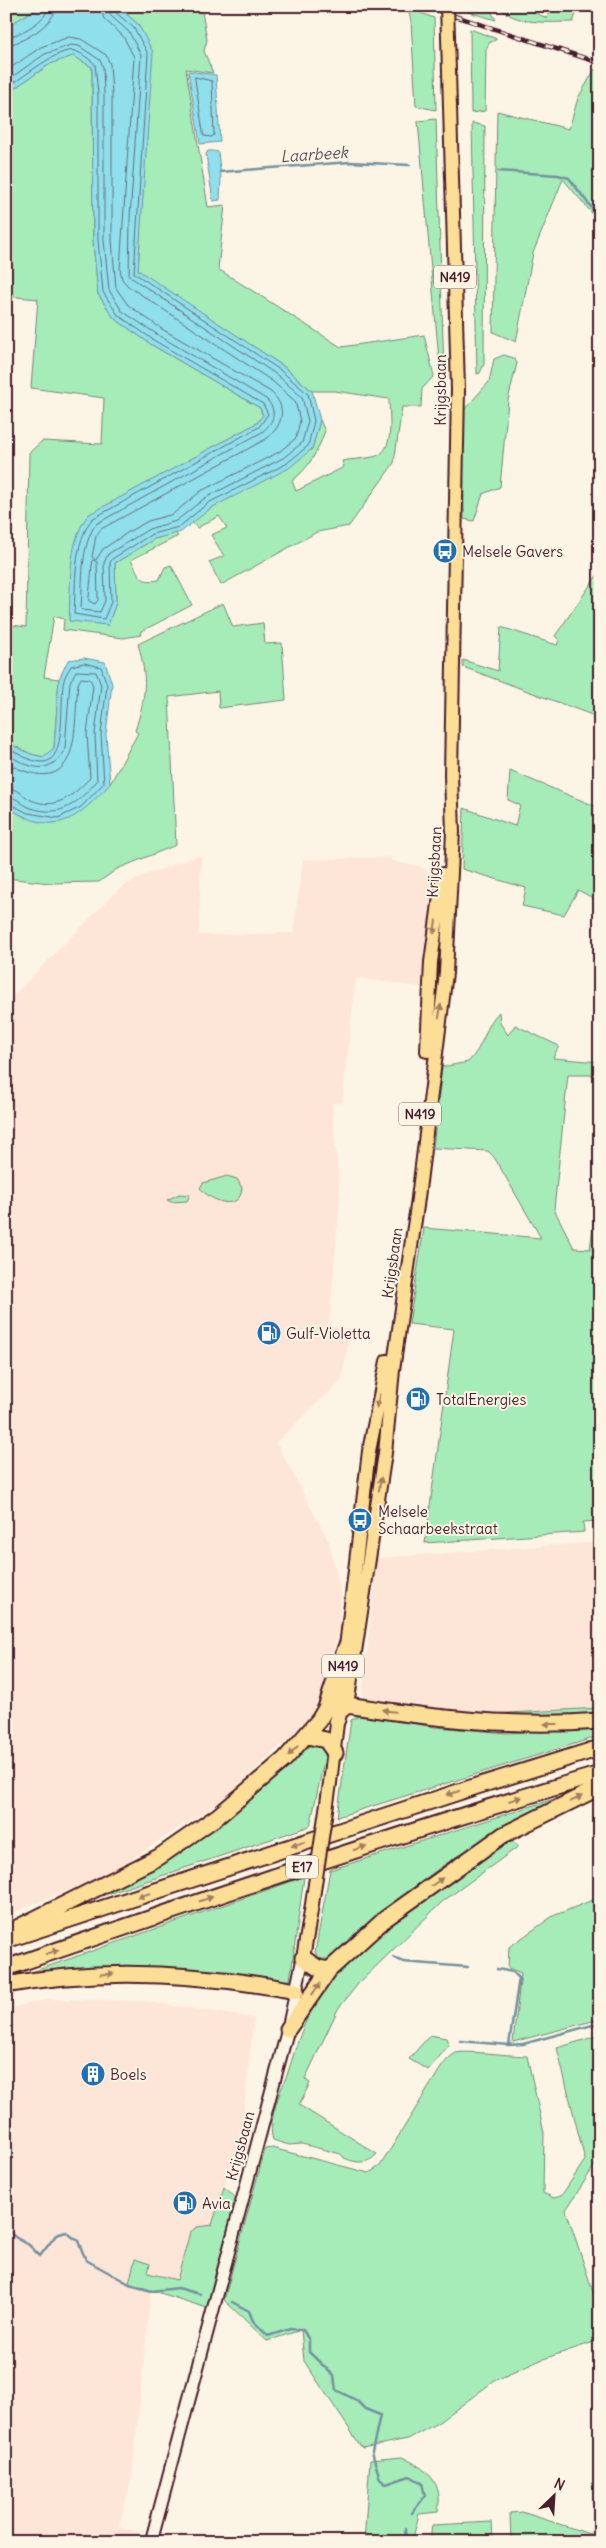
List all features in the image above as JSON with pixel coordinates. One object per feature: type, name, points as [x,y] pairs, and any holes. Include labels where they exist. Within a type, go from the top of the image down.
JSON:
[{"type":"highway","points":[[6,1933],[159,1857],[218,1816],[285,1758],[307,1736],[326,1708],[346,1647]]},
{"type":"highway","points":[[337,1720],[339,1712],[347,1705],[499,1724],[566,1724],[600,1721]]},
{"type":"highway","points":[[307,1736],[320,1737],[326,1740],[335,1753]]},
{"type":"highway","name":"E17","points":[[6,1940],[477,1786],[600,1748]]},
{"type":"highway","name":"E17","points":[[6,1968],[486,1807],[600,1774]]},
{"type":"highway","points":[[288,2029],[329,1970],[385,1919],[503,1835],[600,1787]]},
{"type":"highway","points":[[303,1958],[318,1968],[329,1970]]},
{"type":"highway","points":[[6,1986],[65,1976],[154,1973],[262,1984],[296,1991]]},
{"type":"main road","name":"Krijgsbaan","points":[[151,2542],[288,2029],[303,1958],[335,1753],[347,1705],[385,1453],[447,956],[453,832],[451,775],[458,390],[447,6]]},
{"type":"main road","name":"Krijgsbaan","points":[[335,1753],[337,1720],[369,1451],[386,1369],[413,1180],[428,1042],[432,956],[443,875],[446,806],[451,775]]},
{"type":"main road","points":[[432,956],[438,951],[447,956]]},
{"type":"main road","points":[[369,1451],[371,1457],[376,1460],[382,1458],[385,1453]]},
{"type":"main road","name":"N419","points":[[364,1493],[366,1525],[364,1543],[369,1550]]},
{"type":"shaded area","points":[[196,856],[201,856],[199,935],[293,933],[303,860],[391,857],[391,861],[422,867],[433,876],[421,987],[356,978],[342,1103],[332,1103],[340,1198],[329,1326],[350,1330],[342,1380],[276,1442],[329,1542],[341,1592],[339,1625],[323,1698],[311,1718],[220,1802],[104,1876],[6,1915],[6,1003],[119,889],[138,878]]},
{"type":"shaded area","points":[[600,1542],[600,1708],[472,1715],[362,1699],[377,1558]]},
{"type":"shaded area","points":[[49,1999],[142,2001],[254,2018],[239,2154],[222,2191],[212,2225],[197,2227],[190,2232],[177,2280],[148,2273],[135,2260],[129,2283],[151,2290],[132,2477],[119,2526],[143,2534],[141,2542],[6,2542],[6,2009]]},
{"type":"green space","points":[[6,6],[41,6],[6,27]]},
{"type":"green space","points":[[117,6],[201,6],[207,40],[204,51],[213,73],[186,69],[208,207],[225,205],[218,269],[341,347],[424,335],[434,376],[422,389],[421,407],[402,407],[394,463],[349,526],[317,532],[221,585],[209,562],[224,556],[211,535],[227,528],[219,516],[197,528],[192,522],[211,508],[312,449],[320,420],[325,431],[312,459],[292,481],[296,491],[344,467],[342,461],[373,457],[380,454],[385,449],[390,433],[389,399],[335,391],[312,391],[283,366],[138,271],[141,219],[138,24]]},
{"type":"green space","points":[[391,6],[402,6],[434,18],[436,110],[416,106],[409,13]]},
{"type":"green space","points":[[468,6],[488,6],[496,20],[468,12]]},
{"type":"green space","points":[[498,6],[519,6],[547,18],[553,6],[579,6],[573,22],[533,22],[514,17]]},
{"type":"green space","points":[[470,29],[497,39],[489,43],[486,50],[485,111],[471,113]]},
{"type":"green space","points":[[73,55],[92,67],[93,241],[98,294],[114,318],[152,345],[260,408],[263,416],[257,423],[89,515],[93,623],[108,625],[116,603],[115,563],[154,539],[175,533],[178,536],[131,560],[141,577],[152,581],[159,580],[165,567],[171,565],[192,605],[140,632],[141,635],[123,638],[63,630],[64,619],[54,616],[44,677],[59,679],[54,748],[44,757],[31,754],[6,742],[6,624],[26,627],[29,453],[42,441],[102,444],[104,398],[31,388],[38,299],[6,296],[6,94],[50,64]]},
{"type":"green space","points":[[595,69],[600,71],[600,214],[596,218],[563,179],[533,253],[516,342],[493,332],[497,111],[569,129],[578,98]]},
{"type":"green space","points":[[436,119],[444,373],[440,371],[418,121]]},
{"type":"green space","points":[[472,123],[485,126],[484,364],[480,373],[477,374]]},
{"type":"green space","points":[[504,355],[514,358],[517,363],[508,400],[500,487],[483,494],[474,521],[464,519],[463,411],[489,382],[494,359]]},
{"type":"green space","points":[[600,571],[600,718],[463,667],[463,660],[498,671],[501,627],[557,645],[559,640],[555,636]]},
{"type":"green space","points":[[223,603],[233,627],[263,623],[265,644],[282,643],[286,700],[219,708],[218,691],[169,697],[176,845],[117,869],[99,882],[50,883],[6,878],[6,806],[26,818],[110,784],[138,733],[135,731],[142,708],[144,678],[138,644]]},
{"type":"green space","points":[[510,771],[600,808],[600,902],[578,890],[564,915],[522,906],[526,888],[462,869],[464,808],[515,826],[520,805],[508,800]]},
{"type":"green space","points":[[499,1012],[500,1023],[508,1035],[515,1025],[559,1046],[553,1058],[600,1062],[600,1075],[568,1075],[554,1209],[574,1248],[590,1249],[600,1175],[599,1521],[583,1522],[584,1532],[425,1543],[454,1329],[409,1324],[424,1228],[541,1238],[494,1157],[488,1151],[433,1148],[442,1067],[468,1062],[478,1050],[490,1023]]},
{"type":"green space","points":[[227,1176],[237,1179],[242,1188],[240,1196],[236,1200],[224,1202],[217,1200],[210,1197],[200,1188],[203,1183]]},
{"type":"green space","points":[[179,1194],[190,1195],[187,1201],[171,1202],[167,1200]]},
{"type":"green space","points":[[600,1708],[600,1715],[559,1718],[472,1715]]},
{"type":"green space","points":[[361,1715],[435,1727],[507,1733],[600,1727],[600,1736],[337,1817],[351,1720]]},
{"type":"green space","points":[[307,1745],[320,1745],[326,1752],[310,1826],[81,1903],[173,1854],[296,1751]]},
{"type":"green space","points":[[573,1793],[464,1851],[405,1894],[333,1959],[320,1959],[315,1952],[330,1870]]},
{"type":"green space","points":[[509,1838],[519,1846],[442,1902],[358,1984],[338,2009],[305,2079],[310,2083],[299,2105],[377,2154],[369,2160],[357,2162],[344,2158],[341,2154],[302,2144],[289,2145],[273,2140],[272,2125],[278,2098],[303,2027],[322,1993],[343,1967],[396,1918],[424,1896]]},
{"type":"green space","points":[[304,1877],[290,1980],[283,1984],[155,1969],[6,1981]]},
{"type":"green space","points":[[600,1897],[600,2019],[513,2042],[521,1973],[508,1968],[509,1947],[553,1916]]},
{"type":"green space","points":[[430,2035],[446,2038],[449,2045],[428,2070],[409,2059]]},
{"type":"green space","points":[[600,2035],[600,2163],[595,2165],[566,2210],[600,2313],[600,2340],[543,2359],[494,2381],[439,2422],[408,2439],[362,2448],[304,2361],[301,2330],[267,2341],[224,2300],[265,2149],[272,2148],[369,2173],[380,2166],[442,2066],[456,2053],[469,2052],[527,2056],[544,2133],[543,2193],[554,2198],[561,2196],[585,2160],[557,2048]]},
{"type":"green space","points":[[224,2187],[236,2198],[207,2308],[129,2283],[135,2259],[150,2264],[148,2273],[177,2280],[190,2232],[197,2227],[212,2225]]},
{"type":"green space","points":[[402,2457],[419,2466],[432,2478],[438,2492],[438,2512],[419,2514],[412,2542],[364,2542],[370,2460]]},
{"type":"green space","points":[[522,2512],[590,2534],[596,2521],[600,2521],[600,2542],[511,2542],[510,2513]]},
{"type":"green space","points":[[492,2522],[493,2542],[430,2542],[432,2525]]},
{"type":"water","points":[[41,6],[117,6],[138,24],[153,52],[138,270],[283,366],[312,391],[320,420],[312,449],[289,468],[211,508],[181,532],[154,539],[115,563],[116,603],[108,625],[69,621],[73,552],[76,538],[88,515],[257,423],[263,415],[260,408],[152,345],[114,318],[98,294],[93,241],[92,67],[73,56],[50,64],[6,94],[6,27]]},
{"type":"water","points":[[188,71],[216,75],[220,142],[200,144]]},
{"type":"water","points":[[208,151],[218,152],[221,177],[220,200],[213,201],[206,154]]},
{"type":"water","points":[[84,658],[105,662],[112,684],[106,734],[110,784],[85,808],[63,821],[51,823],[23,816],[6,806],[6,742],[31,754],[43,757],[54,748],[59,679],[68,660]]},
{"type":"waterway","name":"Laarbeek","points":[[220,172],[350,162],[410,165]]},
{"type":"waterway","name":"Laarbeek","points":[[498,171],[558,175],[569,178],[600,219]]},
{"type":"waterway","points":[[393,1957],[403,1962],[468,1967]]},
{"type":"waterway","points":[[497,1969],[513,1972],[519,1978],[509,2045]]},
{"type":"waterway","points":[[460,2041],[509,2045],[523,2044],[600,2023]]},
{"type":"waterway","points":[[6,2229],[29,2245],[40,2256],[56,2235],[66,2232],[78,2241],[86,2260],[133,2286],[152,2291],[178,2288],[200,2294]]},
{"type":"waterway","points":[[232,2302],[249,2311],[253,2321],[268,2336],[290,2329],[303,2330],[309,2340],[309,2352],[334,2376],[336,2390],[356,2400],[365,2409],[380,2415],[372,2452],[380,2479],[386,2484],[410,2476],[422,2483],[425,2496],[412,2513]]},
{"type":"waterway","points":[[405,2529],[406,2542]]},
{"type":"railway","points":[[424,6],[600,63]]},
{"type":"place","name":"Melsele Gavers","points":[[445,551]]},
{"type":"place","name":"Gulf-Violetta","points":[[269,1333]]},
{"type":"place","name":"TotalEnergies","points":[[418,1399]]},
{"type":"place","name":"Melsele Schaarbeekstraat","points":[[360,1520]]},
{"type":"place","name":"Boels","points":[[93,2074]]},
{"type":"place","name":"Avia","points":[[185,2203]]}]
